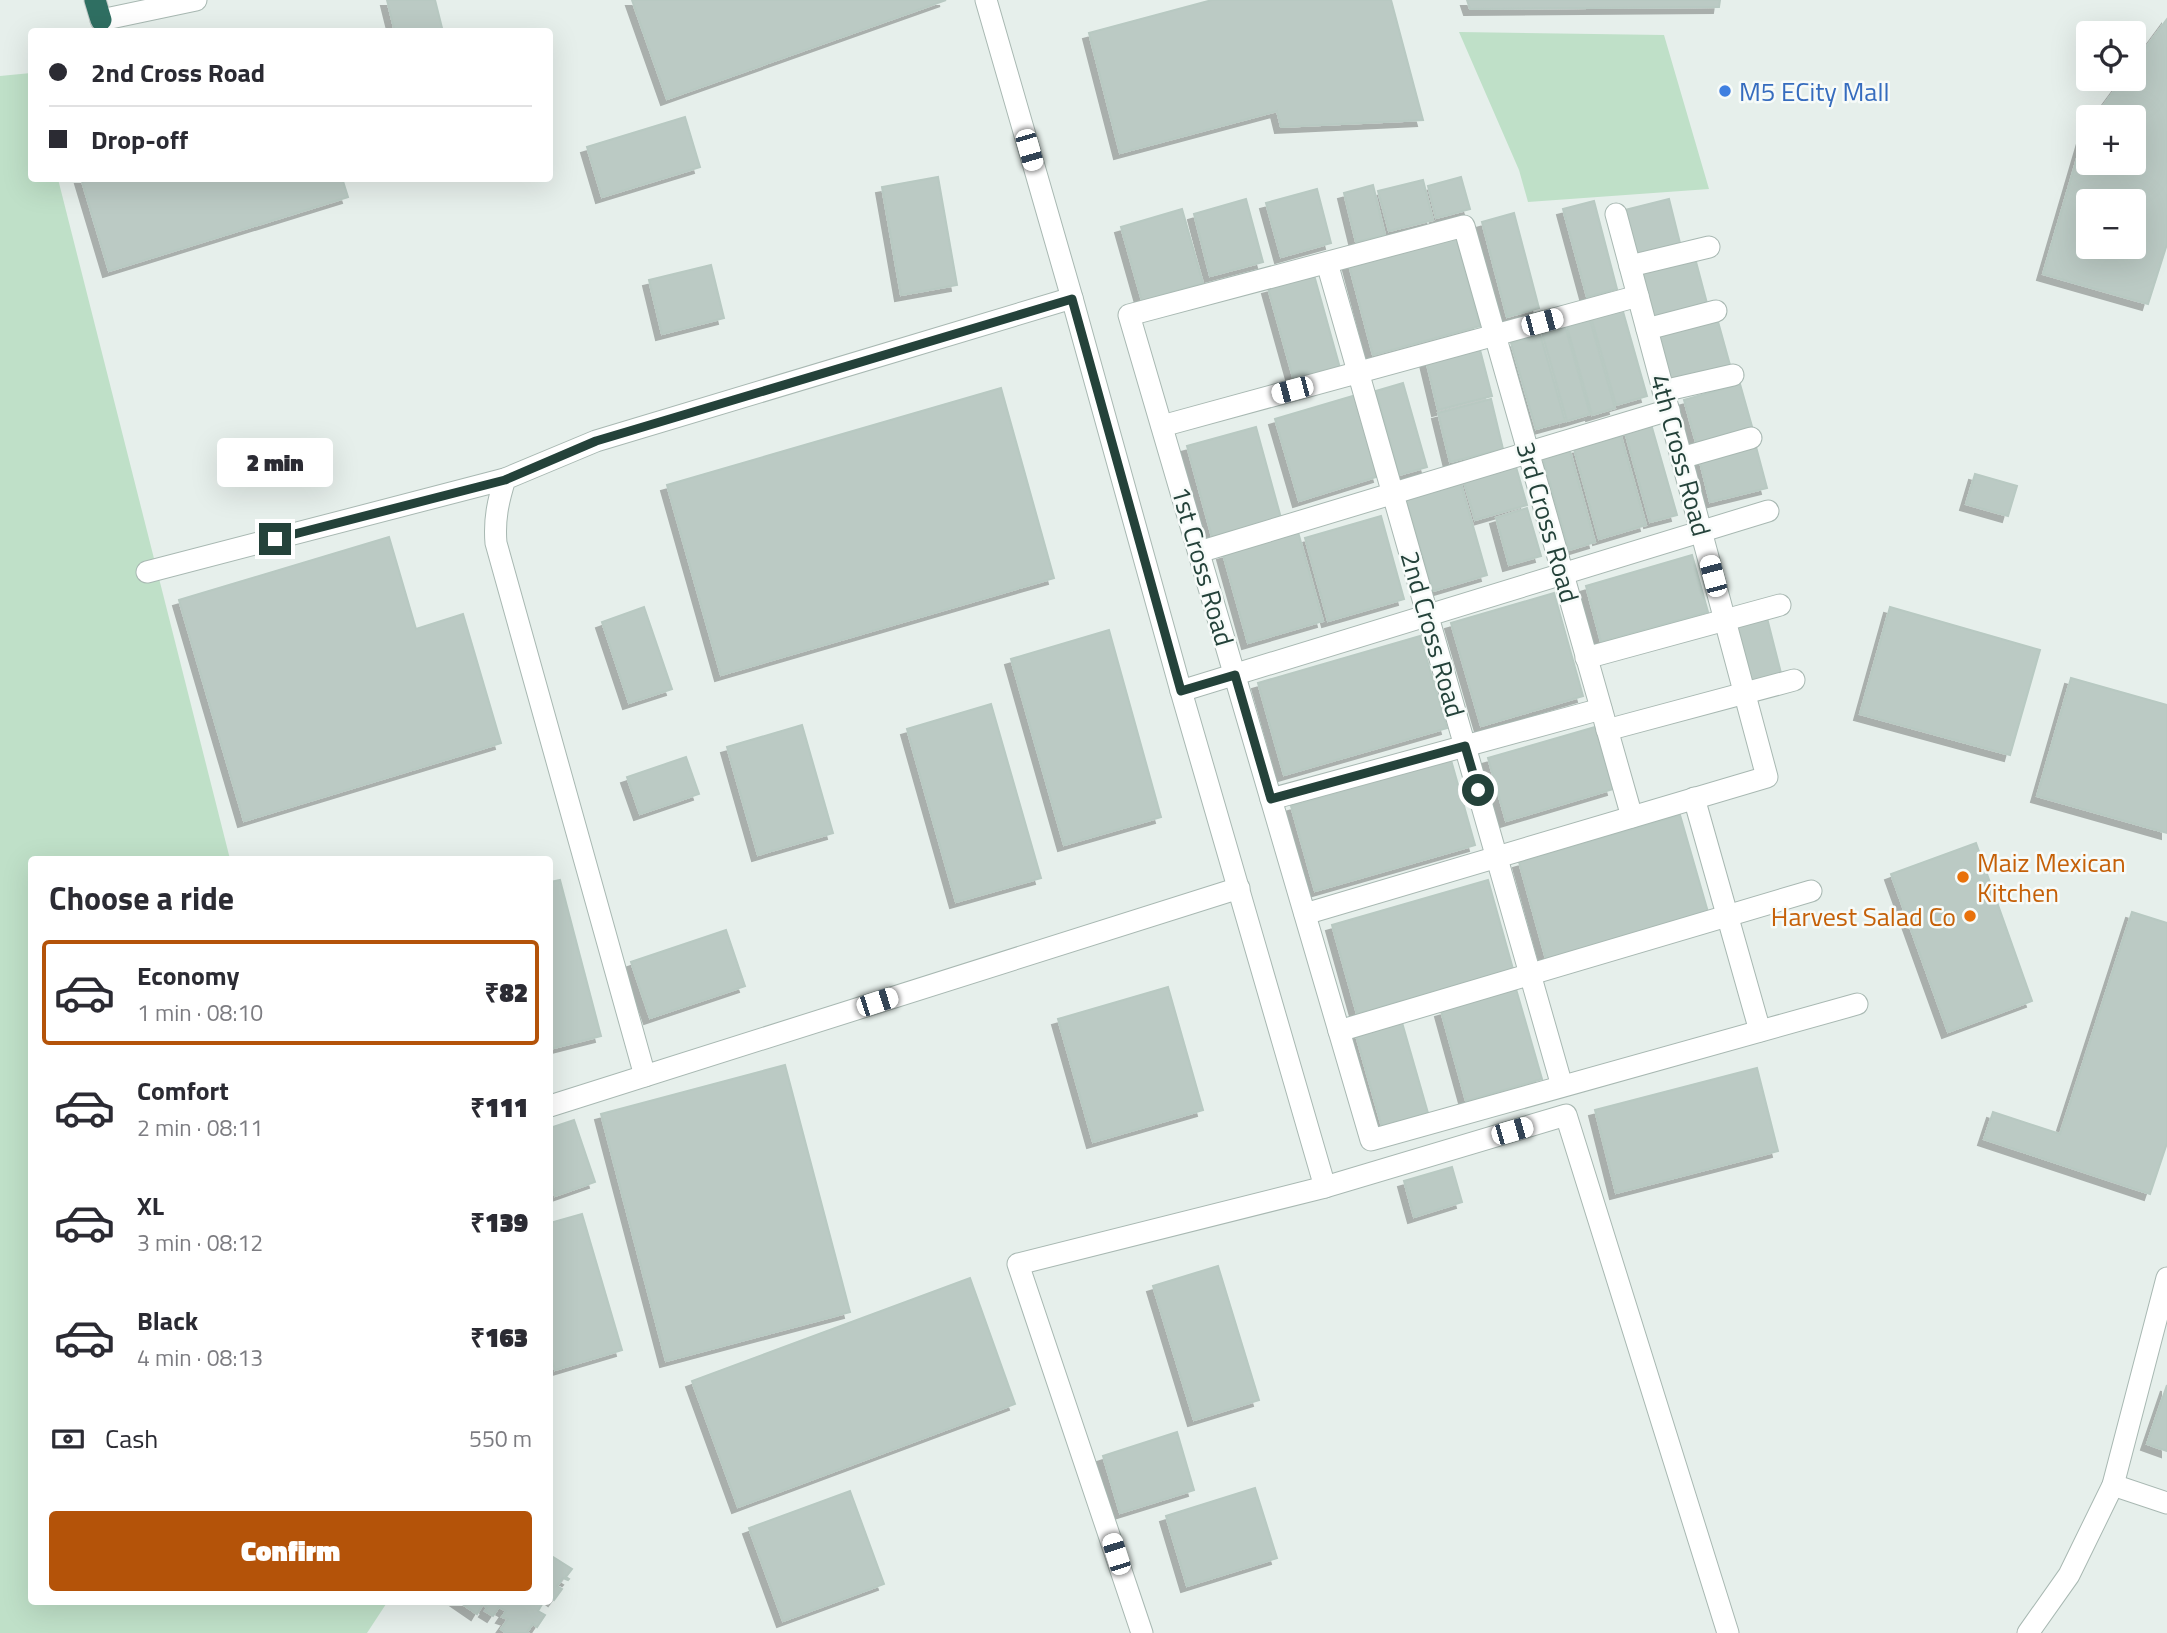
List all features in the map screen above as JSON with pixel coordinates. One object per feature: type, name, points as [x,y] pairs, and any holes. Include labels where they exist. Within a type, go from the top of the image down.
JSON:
[{"type":"street","points":[[98,10],[195,0]]},
{"type":"street","points":[[986,0],[1181,691],[1325,1187]]},
{"type":"street","name":"4th Cross Road","points":[[1616,215],[1767,777],[1694,798]]},
{"type":"street","name":"3rd Cross Road","points":[[1327,262],[1464,226],[1632,817]]},
{"type":"street","points":[[1630,266],[1709,247]]},
{"type":"street","name":"1st Cross Road","points":[[1327,262],[1129,315],[1371,1140],[1562,1086]]},
{"type":"street","name":"2nd Cross Road","points":[[1327,262],[1562,1086]]},
{"type":"street","points":[[1162,426],[1638,296]]},
{"type":"street","points":[[147,572],[505,480],[596,441],[1072,299]]},
{"type":"street","points":[[1647,329],[1716,311]]},
{"type":"street","points":[[1199,552],[1528,453],[1733,375]]},
{"type":"street","points":[[1681,458],[1751,438]]},
{"type":"street","points":[[505,480],[494,524],[496,543],[645,1076]]},
{"type":"street","points":[[1181,691],[1768,511]]},
{"type":"street","points":[[1586,658],[1780,605]]},
{"type":"street","points":[[1607,730],[1794,680]]},
{"type":"street","points":[[1271,799],[1601,709]]},
{"type":"street","points":[[1305,914],[1694,798],[1760,1031]]},
{"type":"street","points":[[553,1105],[1239,888]]},
{"type":"street","points":[[1339,1031],[1811,891]]},
{"type":"street","points":[[1562,1086],[1857,1004]]},
{"type":"street","points":[[1142,1633],[1018,1264],[1325,1187],[1566,1115],[1728,1633]]},
{"type":"street","points":[[2028,1633],[2069,1575],[2113,1485],[2167,1278]]},
{"type":"street","points":[[2113,1485],[2167,1503]]},
{"type":"green space","points":[[1459,32],[1664,35],[1709,189],[1528,202],[1519,170]]},
{"type":"green space","points":[[28,73],[28,182],[59,182],[229,856],[28,856],[28,1605],[385,1605],[367,1633],[0,1633],[0,76]]},
{"type":"building","points":[[387,0],[435,0],[442,28],[394,28]]},
{"type":"building","points":[[632,0],[946,0],[667,99]]},
{"type":"building","points":[[1212,0],[1391,0],[1423,120],[1281,127],[1277,111],[1120,153],[1089,33]]},
{"type":"building","points":[[1467,0],[1720,0],[1719,7],[1470,9]]},
{"type":"building","points":[[2167,19],[2167,244],[2148,304],[2043,274],[2076,162],[2076,175],[2146,175],[2146,105],[2104,105],[2114,91],[2146,91],[2146,47]]},
{"type":"building","points":[[685,117],[700,167],[602,197],[587,147]]},
{"type":"building","points":[[938,177],[957,285],[901,295],[882,187]]},
{"type":"building","points":[[1461,177],[1470,209],[1436,218],[1428,186]]},
{"type":"building","points":[[1423,180],[1433,220],[1389,231],[1378,191]]},
{"type":"building","points":[[82,182],[343,182],[348,197],[109,271]]},
{"type":"building","points":[[1373,185],[1385,235],[1356,242],[1344,193]]},
{"type":"building","points":[[1317,189],[1331,243],[1281,257],[1266,203]]},
{"type":"building","points":[[1246,199],[1263,262],[1210,276],[1194,214]]},
{"type":"building","points":[[1669,199],[1681,247],[1634,259],[1621,211]]},
{"type":"building","points":[[1594,201],[1617,289],[1587,297],[1563,209]]},
{"type":"building","points":[[1182,209],[1203,283],[1142,301],[1121,227]]},
{"type":"building","points":[[1514,213],[1539,308],[1507,317],[1482,222]]},
{"type":"building","points":[[1455,233],[1480,326],[1373,355],[1348,261]]},
{"type":"building","points":[[1695,258],[1708,307],[1653,322],[1640,272]]},
{"type":"building","points":[[711,265],[724,318],[662,334],[649,280]]},
{"type":"building","points":[[1314,275],[1340,368],[1294,381],[1268,288]]},
{"type":"building","points":[[1622,308],[1647,396],[1616,405],[1591,317]]},
{"type":"building","points":[[1717,318],[1730,365],[1671,381],[1659,334]]},
{"type":"building","points":[[1590,320],[1615,408],[1592,415],[1567,327]]},
{"type":"building","points":[[1565,326],[1590,414],[1567,421],[1542,333]]},
{"type":"building","points":[[1540,334],[1565,421],[1536,429],[1511,343]]},
{"type":"building","points":[[1479,346],[1492,396],[1438,410],[1426,360]]},
{"type":"building","points":[[1403,383],[1427,467],[1399,475],[1376,391]]},
{"type":"building","points":[[1740,384],[1753,430],[1697,446],[1684,400]]},
{"type":"building","points":[[1001,388],[1054,578],[721,675],[667,485]]},
{"type":"building","points":[[1356,395],[1379,476],[1299,501],[1275,419]]},
{"type":"building","points":[[1491,399],[1503,449],[1450,462],[1438,413]]},
{"type":"building","points":[[1651,424],[1677,515],[1650,522],[1625,432]]},
{"type":"building","points":[[1256,427],[1281,518],[1212,537],[1187,446]]},
{"type":"building","points":[[1621,436],[1646,525],[1599,539],[1574,449]]},
{"type":"building","points":[[1755,443],[1767,488],[1710,502],[1699,458]]},
{"type":"building","points":[[1570,451],[1595,542],[1569,550],[1543,459]]},
{"type":"building","points":[[1514,460],[1527,505],[1475,520],[1462,475]]},
{"type":"building","points":[[1975,474],[2017,486],[2008,516],[1966,504]]},
{"type":"building","points":[[1461,484],[1487,575],[1433,591],[1406,500]]},
{"type":"building","points":[[1527,508],[1541,556],[1509,565],[1496,518]]},
{"type":"building","points":[[1381,516],[1404,599],[1328,621],[1305,538]]},
{"type":"building","points":[[1298,532],[1323,621],[1248,643],[1223,554]]},
{"type":"building","points":[[389,537],[416,629],[463,614],[501,743],[244,821],[179,600]]},
{"type":"building","points":[[1692,555],[1708,612],[1601,642],[1586,586]]},
{"type":"building","points":[[1554,593],[1583,696],[1481,726],[1451,623]]},
{"type":"building","points":[[644,607],[672,689],[629,703],[602,622]]},
{"type":"building","points":[[1890,607],[2040,650],[2010,755],[1860,714]]},
{"type":"building","points":[[1766,614],[1781,673],[1749,682],[1734,623]]},
{"type":"building","points":[[1109,630],[1161,817],[1064,845],[1011,659]]},
{"type":"building","points":[[1420,636],[1447,728],[1284,775],[1258,683]]},
{"type":"building","points":[[2071,678],[2167,705],[2167,833],[2037,796]]},
{"type":"building","points":[[991,704],[1041,878],[956,902],[907,729]]},
{"type":"building","points":[[802,725],[833,833],[758,855],[727,747]]},
{"type":"building","points":[[1595,727],[1613,789],[1506,821],[1488,758]]},
{"type":"building","points":[[686,757],[699,794],[640,814],[627,777]]},
{"type":"building","points":[[1451,760],[1475,845],[1315,891],[1291,806]]},
{"type":"building","points":[[1680,815],[1708,912],[1546,959],[1519,862]]},
{"type":"building","points":[[1976,843],[2032,1001],[1948,1032],[1891,874]]},
{"type":"building","points":[[560,880],[601,1036],[553,1048],[553,881]]},
{"type":"building","points":[[1488,880],[1513,969],[1357,1014],[1332,925]]},
{"type":"building","points":[[2132,912],[2167,923],[2167,1143],[2150,1194],[1984,1139],[1993,1112],[2060,1134]]},
{"type":"building","points":[[726,930],[745,986],[650,1018],[631,962]]},
{"type":"building","points":[[1168,987],[1203,1110],[1093,1142],[1058,1019]]},
{"type":"building","points":[[1516,989],[1542,1079],[1466,1101],[1441,1011]]},
{"type":"building","points":[[1401,1019],[1428,1113],[1382,1127],[1355,1032]]},
{"type":"building","points":[[785,1065],[850,1312],[666,1361],[601,1114]]},
{"type":"building","points":[[1757,1068],[1778,1151],[1616,1193],[1595,1110]]},
{"type":"building","points":[[574,1120],[595,1182],[555,1196],[553,1127]]},
{"type":"building","points":[[1452,1167],[1462,1202],[1414,1217],[1404,1181]]},
{"type":"building","points":[[582,1214],[622,1350],[555,1370],[553,1363],[553,1222]]},
{"type":"building","points":[[1218,1266],[1259,1400],[1194,1420],[1153,1286]]},
{"type":"building","points":[[970,1278],[1015,1404],[738,1507],[692,1381]]},
{"type":"building","points":[[2167,1385],[2167,1451],[2147,1444]]},
{"type":"building","points":[[1177,1432],[1194,1490],[1120,1513],[1103,1456]]},
{"type":"building","points":[[1255,1488],[1277,1558],[1187,1586],[1166,1516]]},
{"type":"building","points":[[850,1491],[884,1584],[783,1621],[749,1528]]},
{"type":"building","points":[[553,1557],[572,1569],[566,1577],[569,1579],[563,1578],[557,1586],[562,1589],[554,1600]]},
{"type":"building","points":[[464,1605],[482,1605],[477,1614]]},
{"type":"building","points":[[484,1605],[542,1605],[538,1611],[545,1615],[537,1627],[533,1624],[527,1632],[529,1633],[506,1633],[501,1629],[508,1619],[502,1617],[506,1611],[499,1607],[493,1616],[485,1611],[487,1608]]},
{"type":"place","name":"M5 ECity Mall","points":[[1725,91]]},
{"type":"place","name":"Maiz Mexican Kitchen","points":[[1963,877]]},
{"type":"place","name":"Harvest Salad Co","points":[[1970,916]]},
{"type":"route","points":[[275,539],[505,480],[596,441],[1072,299],[1181,691],[1235,675],[1271,799],[1465,746],[1478,790]]}]
